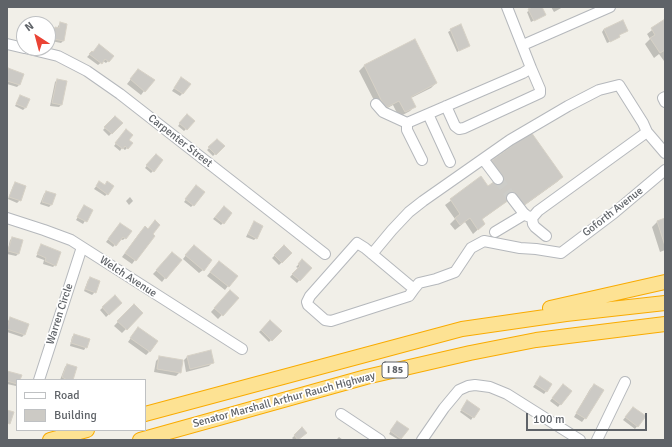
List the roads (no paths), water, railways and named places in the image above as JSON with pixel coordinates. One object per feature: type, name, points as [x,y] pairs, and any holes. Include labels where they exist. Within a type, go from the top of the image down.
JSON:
[{"type":"highway","points":[[462,329],[665,282]]},
{"type":"highway","name":"Senator Marshall Arthur Rauch Highway","points":[[146,414],[462,329],[566,314],[665,303]]},
{"type":"highway","name":"Senator Marshall Arthur Rauch Highway","points":[[140,440],[366,377],[470,353],[536,340],[662,326]]},
{"type":"highway","points":[[50,440],[82,431]]},
{"type":"street","points":[[446,106],[455,126],[459,129],[540,93],[540,89],[507,7]]},
{"type":"street","points":[[522,45],[610,7]]},
{"type":"street","name":"Carpenter Street","points":[[56,56],[87,71],[120,94],[325,254]]},
{"type":"street","points":[[376,104],[383,112],[407,123],[523,73],[531,68]]},
{"type":"street","points":[[372,254],[409,212],[423,201],[510,140],[599,90],[612,85],[619,85],[647,132],[665,154]]},
{"type":"street","points":[[665,97],[663,98],[665,102]]},
{"type":"street","points":[[428,114],[450,162]]},
{"type":"street","points":[[407,123],[407,130],[422,160]]},
{"type":"street","points":[[495,232],[538,211],[647,132]]},
{"type":"street","points":[[483,159],[498,179]]},
{"type":"street","name":"Goforth Avenue","points":[[414,289],[419,283],[436,279],[454,272],[471,248],[484,241],[520,248],[560,253],[614,213],[665,170]]},
{"type":"street","points":[[512,198],[528,216],[535,227],[546,236]]},
{"type":"street","name":"Welch Avenue","points":[[7,218],[70,240],[242,349]]},
{"type":"street","points":[[357,243],[414,289],[409,296],[331,321],[325,320],[308,305],[307,302],[310,296],[357,243]]},
{"type":"street","name":"Warren Circle","points":[[39,379],[82,247]]},
{"type":"street","points":[[597,440],[625,382]]},
{"type":"street","points":[[422,440],[458,390],[475,385],[490,387],[507,394],[580,440]]},
{"type":"street","points":[[341,414],[380,440]]},
{"type":"tunnel","points":[[498,179],[512,198]]}]
